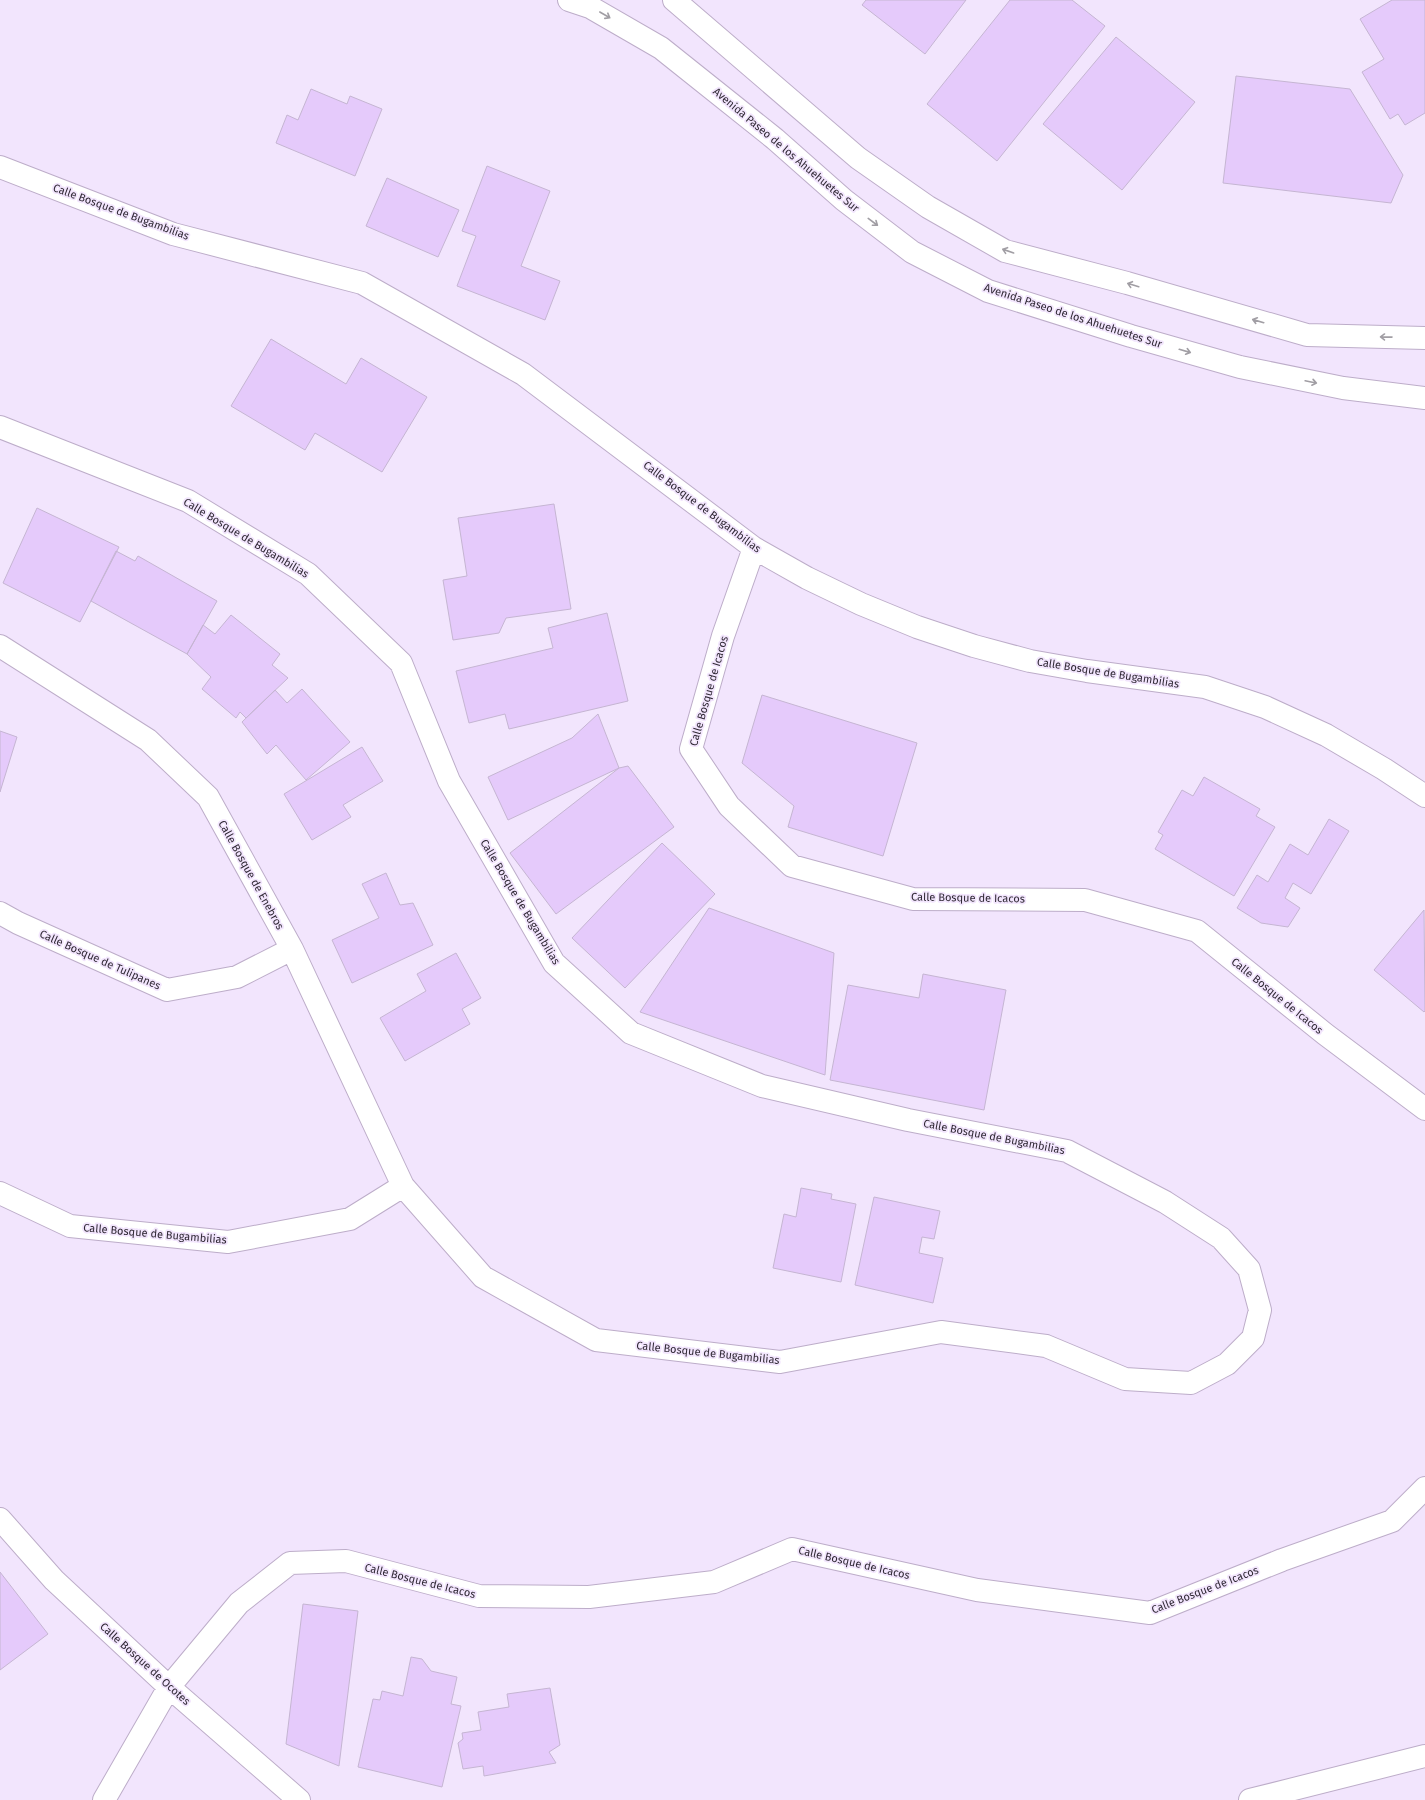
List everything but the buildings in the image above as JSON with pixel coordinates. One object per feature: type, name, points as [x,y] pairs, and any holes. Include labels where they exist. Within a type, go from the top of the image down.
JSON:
[{"type":"street","name":"Avenida Paseo de los Ahuehuetes Sur","points":[[569,0],[590,7],[661,48],[775,139],[844,200],[912,252],[988,291],[1131,336],[1240,367],[1343,388],[1425,398]]},
{"type":"street","points":[[674,0],[858,158],[928,207],[1005,251],[1127,283],[1307,335],[1425,338]]},
{"type":"street","name":"Calle Bosque de Bugambilias","points":[[0,167],[173,234],[362,283],[523,374],[754,548],[807,578],[861,604],[917,627],[974,646],[1087,672],[1205,688],[1265,707],[1326,735],[1384,769],[1425,796]]},
{"type":"street","name":"Calle Bosque de Bugambilias","points":[[0,428],[188,502],[308,574],[401,663],[449,782],[554,963],[631,1033],[762,1086],[908,1120],[1067,1151],[1165,1202],[1221,1238],[1249,1269],[1260,1310],[1253,1338],[1227,1364],[1190,1384],[1125,1379],[1046,1346],[942,1332],[780,1362],[596,1340],[483,1277],[404,1186],[350,1219],[228,1242],[70,1226],[0,1193]]},
{"type":"street","name":"Calle Bosque de Icacos","points":[[754,548],[723,636],[691,750],[728,806],[792,866],[913,899],[1085,900],[1197,932],[1325,1034],[1425,1109]]},
{"type":"street","name":"Calle Bosque de Enebros","points":[[0,646],[148,740],[208,797],[292,948],[404,1186]]},
{"type":"street","name":"Calle Bosque de Tulipanes","points":[[0,913],[18,923],[167,990],[237,977],[292,948]]},
{"type":"street","name":"Calle Bosque de Icacos","points":[[104,1800],[169,1687],[239,1603],[290,1563],[346,1562],[479,1596],[589,1597],[714,1582],[792,1549],[977,1590],[1150,1613],[1282,1560],[1392,1521],[1425,1488]]},
{"type":"street","name":"Calle Bosque de Ocotes","points":[[0,1519],[54,1580],[169,1687],[299,1800]]},
{"type":"street","points":[[1250,1800],[1425,1756]]}]
